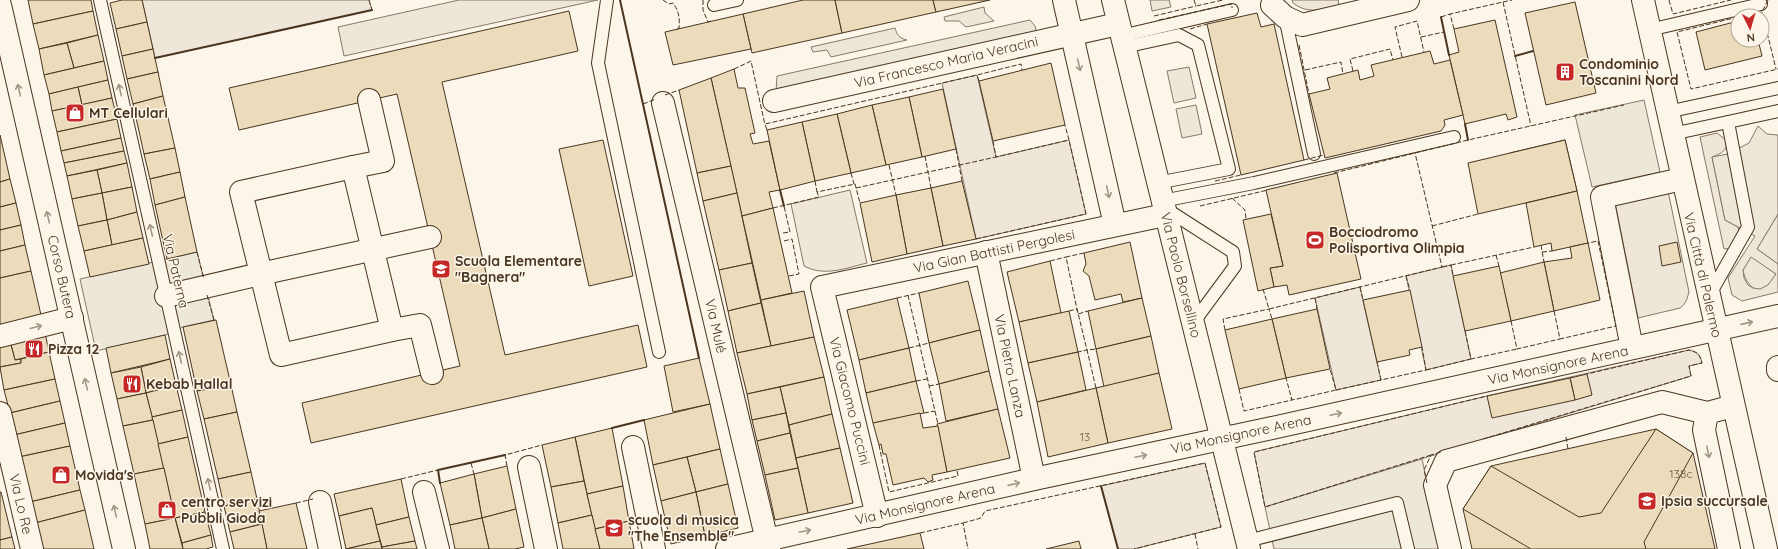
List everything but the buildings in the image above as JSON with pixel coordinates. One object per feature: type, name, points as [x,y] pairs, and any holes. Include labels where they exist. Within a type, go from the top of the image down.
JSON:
[{"type":"street","points":[[1064,0],[1115,225]]},
{"type":"street","name":"Via Paolo Borsellino","points":[[1113,0],[1162,202],[1223,439],[1248,545]]},
{"type":"street","points":[[1278,11],[1302,25],[1408,0]]},
{"type":"street","name":"Via Città di Palermo","points":[[1643,0],[1733,406],[1770,546]]},
{"type":"street","name":"Corso Butera","points":[[0,5],[124,549]]},
{"type":"street","name":"Via Francesco Maria Veracini","points":[[774,101],[1072,34],[1121,36]]},
{"type":"street","points":[[369,100],[383,161],[241,192],[281,355],[420,325],[432,373]]},
{"type":"street","name":"Via Mulé","points":[[663,103],[768,544]]},
{"type":"street","points":[[353,167],[392,330]]},
{"type":"street","points":[[1632,348],[1602,197],[1682,179]]},
{"type":"street","name":"Via Gian Battisti Pergolesi","points":[[822,287],[1115,225],[1162,202]]},
{"type":"street","points":[[166,296],[430,237]]},
{"type":"street","name":"Via Pietro Lanza","points":[[986,252],[1034,479]]},
{"type":"street","name":"Via Giacomo Puccini","points":[[822,287],[877,516]]},
{"type":"street","name":"Via Monsignore Arena","points":[[727,549],[768,544],[877,516],[1034,479],[1223,439],[1778,316]]},
{"type":"street","points":[[0,336],[72,318]]},
{"type":"street","points":[[1450,549],[1435,485],[1446,461],[1662,402],[1707,413],[1733,406]]},
{"type":"street","name":"Via Lo Re","points":[[0,413],[32,549]]},
{"type":"street","points":[[1707,413],[1704,430],[1729,549]]},
{"type":"street","points":[[633,447],[654,549]]},
{"type":"street","points":[[529,467],[546,549]]},
{"type":"street","points":[[424,492],[438,549]]},
{"type":"street","points":[[320,502],[330,549]]},
{"type":"lane","name":"Via Paterna","points":[[100,0],[223,549]]},
{"type":"lane","points":[[607,0],[598,63],[659,352]]},
{"type":"lane","points":[[714,5],[737,0]]},
{"type":"lane","points":[[1649,30],[1761,4]]},
{"type":"lane","points":[[1121,36],[1232,10]]},
{"type":"lane","points":[[1278,11],[1314,154]]},
{"type":"lane","points":[[1121,36],[1179,35],[1198,45],[1229,169],[1162,202]]},
{"type":"lane","points":[[1667,112],[1778,88]]},
{"type":"lane","points":[[1672,134],[1778,111]]},
{"type":"lane","points":[[1708,296],[1748,227],[1728,122]]},
{"type":"lane","points":[[1162,202],[1254,183],[1454,137]]},
{"type":"lane","points":[[1162,202],[1233,252],[1235,266],[1193,323]]},
{"type":"lane","points":[[1248,545],[1396,503],[1408,549]]},
{"type":"shaded area","points":[[142,0],[369,0],[372,10],[155,58]]},
{"type":"shaded area","points":[[459,0],[598,0],[344,56],[338,27]]},
{"type":"shaded area","points":[[1150,0],[1169,0],[1171,7],[1152,11]]},
{"type":"shaded area","points":[[1292,0],[1338,0],[1339,5],[1310,10],[1299,7],[1293,3]]},
{"type":"shaded area","points":[[984,7],[985,13],[994,21],[966,27],[959,21],[945,21],[944,17]]},
{"type":"shaded area","points":[[1030,20],[1035,26],[1037,33],[776,92],[777,76]]},
{"type":"shaded area","points":[[895,28],[899,36],[907,40],[831,57],[827,50],[813,52],[811,47]]},
{"type":"shaded area","points":[[1189,67],[1196,98],[1174,103],[1167,71]]},
{"type":"shaded area","points":[[977,75],[996,157],[1069,140],[1086,214],[976,239],[942,83]]},
{"type":"shaded area","points":[[1644,100],[1660,172],[1592,187],[1575,115]]},
{"type":"shaded area","points":[[1196,105],[1202,134],[1182,138],[1176,109]]},
{"type":"shaded area","points":[[1758,126],[1767,134],[1778,135],[1778,214],[1757,249],[1778,264],[1778,292],[1742,301],[1732,295],[1728,278],[1755,236],[1725,220],[1712,157],[1728,154],[1749,143]],"holes":[[[1751,257],[1776,274],[1768,285],[1760,289],[1753,288],[1748,285],[1744,278],[1743,270]]]},
{"type":"shaded area","points":[[1717,133],[1726,140],[1726,147],[1724,151],[1712,157],[1725,220],[1738,227],[1740,236],[1732,248],[1724,249],[1700,137]]},
{"type":"shaded area","points":[[850,190],[867,263],[828,271],[820,271],[804,266],[791,204]]},
{"type":"shaded area","points":[[1668,191],[1689,292],[1685,303],[1680,308],[1638,318],[1615,202]]},
{"type":"shaded area","points":[[1778,214],[1778,264],[1757,249]]},
{"type":"shaded area","points":[[197,252],[214,320],[183,327],[165,335],[96,351],[80,279]]},
{"type":"shaded area","points":[[1751,256],[1776,274],[1770,284],[1764,289],[1760,290],[1752,287],[1744,275],[1743,270]]},
{"type":"shaded area","points":[[1451,265],[1471,359],[1426,370],[1406,276]]},
{"type":"shaded area","points":[[1360,287],[1381,380],[1336,390],[1315,298]]},
{"type":"shaded area","points":[[1689,350],[1698,354],[1702,363],[1689,366],[1691,376],[1265,507],[1254,452],[1487,396]]},
{"type":"shaded area","points":[[1422,459],[1441,549],[1274,549],[1265,507]]},
{"type":"shaded area","points":[[1205,463],[1221,527],[1134,549],[1118,549],[1101,486]]},
{"type":"fence","points":[[369,0],[372,10]]},
{"type":"fence","points":[[663,0],[669,4],[673,3],[677,9],[679,15],[679,28],[677,29]]},
{"type":"fence","points":[[703,0],[703,10],[708,22],[711,21]]},
{"type":"fence","points":[[1194,0],[1196,6],[1223,0]]},
{"type":"fence","points":[[1503,2],[1512,0]]},
{"type":"fence","points":[[1669,0],[1673,14],[1731,0]]},
{"type":"fence","points":[[1768,0],[1762,12],[1776,69]]},
{"type":"fence","points":[[1454,29],[1450,14],[1503,2],[1531,126]]},
{"type":"fence","points":[[1159,20],[1232,4],[1232,8]]},
{"type":"fence","points":[[1154,16],[1196,6]]},
{"type":"fence","points":[[1441,17],[1450,14]]},
{"type":"fence","points":[[1730,19],[1677,32],[1691,89],[1778,69]]},
{"type":"fence","points":[[1402,57],[1395,27],[1417,21],[1424,52]]},
{"type":"fence","points":[[1190,29],[1207,24]]},
{"type":"fence","points":[[1421,37],[1444,32]]},
{"type":"fence","points":[[1299,45],[1309,94]]},
{"type":"fence","points":[[1353,71],[1350,59],[1390,49],[1393,60]]},
{"type":"fence","points":[[734,69],[751,61],[765,125]]},
{"type":"fence","points":[[1305,70],[1341,62],[1343,74]]},
{"type":"fence","points":[[979,81],[977,75],[1021,64],[1022,70]]},
{"type":"fence","points":[[767,130],[765,124],[977,75]]},
{"type":"fence","points":[[665,95],[679,90]]},
{"type":"fence","points":[[643,104],[656,99]]},
{"type":"fence","points":[[1334,173],[1468,140],[1624,105]]},
{"type":"fence","points":[[993,141],[996,157],[1069,140],[1065,125]]},
{"type":"fence","points":[[976,239],[1086,214],[1069,140]]},
{"type":"fence","points":[[956,149],[962,181]]},
{"type":"fence","points":[[1263,289],[1269,309],[1442,267],[1415,153]]},
{"type":"fence","points":[[1304,160],[1324,155]]},
{"type":"fence","points":[[925,156],[931,188]]},
{"type":"fence","points":[[856,188],[996,157]]},
{"type":"fence","points":[[889,165],[896,195]]},
{"type":"fence","points":[[851,173],[854,184]]},
{"type":"fence","points":[[1215,181],[1241,175]]},
{"type":"fence","points":[[815,181],[817,192]]},
{"type":"fence","points":[[773,208],[819,197],[817,192],[855,184],[860,203]]},
{"type":"fence","points":[[1200,206],[1268,190]]},
{"type":"fence","points":[[1232,198],[1245,210],[1246,219]]},
{"type":"fence","points":[[783,233],[790,232],[784,206]]},
{"type":"fence","points":[[1432,226],[1478,214]]},
{"type":"fence","points":[[784,241],[792,239],[799,274],[789,276]]},
{"type":"fence","points":[[1554,311],[1560,339],[1616,326],[1598,241],[1588,243]]},
{"type":"fence","points":[[1541,245],[1544,262]]},
{"type":"fence","points":[[1451,265],[1534,247]]},
{"type":"fence","points":[[1542,252],[1552,251]]},
{"type":"fence","points":[[197,252],[204,279]]},
{"type":"fence","points":[[1084,253],[1066,257],[1078,314],[1088,311]]},
{"type":"fence","points":[[1496,255],[1499,266]]},
{"type":"fence","points":[[1050,261],[1066,257]]},
{"type":"fence","points":[[1442,267],[1451,265],[1453,276]]},
{"type":"fence","points":[[1406,276],[1410,290]]},
{"type":"fence","points":[[1360,287],[1363,300]]},
{"type":"fence","points":[[897,298],[919,293]]},
{"type":"fence","points":[[207,295],[214,320]]},
{"type":"fence","points":[[908,295],[938,424]]},
{"type":"fence","points":[[1315,298],[1317,309]]},
{"type":"fence","points":[[1069,311],[1077,309],[1087,350],[1078,352]]},
{"type":"fence","points":[[1225,330],[1223,319],[1269,309],[1272,319]]},
{"type":"fence","points":[[1511,321],[1517,349],[1560,339]]},
{"type":"fence","points":[[1465,331],[1471,359],[1517,349]]},
{"type":"fence","points":[[909,348],[929,343]]},
{"type":"fence","points":[[1377,362],[1381,380],[1426,370],[1422,347]]},
{"type":"fence","points":[[1096,349],[1087,350],[1096,388]]},
{"type":"fence","points":[[1483,439],[1691,376],[1689,366],[1702,363],[1698,354],[1689,350],[1587,374]]},
{"type":"fence","points":[[1426,370],[1471,359]]},
{"type":"fence","points":[[1291,398],[1292,400],[1336,390],[1330,369]]},
{"type":"fence","points":[[1239,389],[1244,411],[1292,400],[1286,378]]},
{"type":"fence","points":[[916,381],[927,379]]},
{"type":"fence","points":[[1336,390],[1381,380]]},
{"type":"fence","points":[[929,386],[939,384]]},
{"type":"fence","points":[[1431,455],[1265,507],[1254,452],[1487,396]]},
{"type":"fence","points":[[924,413],[935,411]]},
{"type":"fence","points":[[1566,437],[1568,449]]},
{"type":"fence","points":[[507,466],[505,455],[542,445]]},
{"type":"fence","points":[[879,445],[889,492],[958,476],[957,470]]},
{"type":"fence","points":[[1427,483],[1424,470],[1431,455],[1441,452]]},
{"type":"fence","points":[[471,463],[474,474]]},
{"type":"fence","points":[[963,523],[981,518],[985,511],[1205,463],[1221,527],[1134,549]]},
{"type":"fence","points":[[401,479],[438,470]]},
{"type":"fence","points":[[296,503],[313,499]]},
{"type":"fence","points":[[920,533],[963,523],[968,549]]},
{"type":"fence","points":[[1195,534],[1198,549]]},
{"type":"wall","points":[[620,0],[699,358]]},
{"type":"wall","points":[[155,58],[372,10]]},
{"type":"wall","points":[[1441,17],[1449,55]]},
{"type":"wall","points":[[1515,56],[1533,51]]},
{"type":"wall","points":[[1465,124],[1468,140]]},
{"type":"wall","points":[[780,190],[784,206]]},
{"type":"wall","points":[[612,428],[644,420]]},
{"type":"wall","points":[[440,483],[438,470],[505,455]]},
{"type":"wall","points":[[1101,486],[1118,549]]},
{"type":"place","name":"Condominio Toscanini Nord","points":[[1565,72]]},
{"type":"place","name":"MT Cellulari","points":[[75,113]]},
{"type":"place","name":"Bocciodromo Polisportiva Olimpia","points":[[1315,240]]},
{"type":"place","name":"Scuola Elementare \"Bagnera\"","points":[[441,269]]},
{"type":"place","name":"Pizza 12","points":[[34,349]]},
{"type":"place","name":"Kebab Hallal","points":[[132,384]]},
{"type":"place","name":"Movida's","points":[[61,475]]},
{"type":"place","name":"Ipsia succursale","points":[[1647,501]]},
{"type":"place","name":"centro servizi Pubbli Gioda","points":[[167,510]]},
{"type":"place","name":"scuola di musica \"The Ensemble\"","points":[[614,528]]}]
